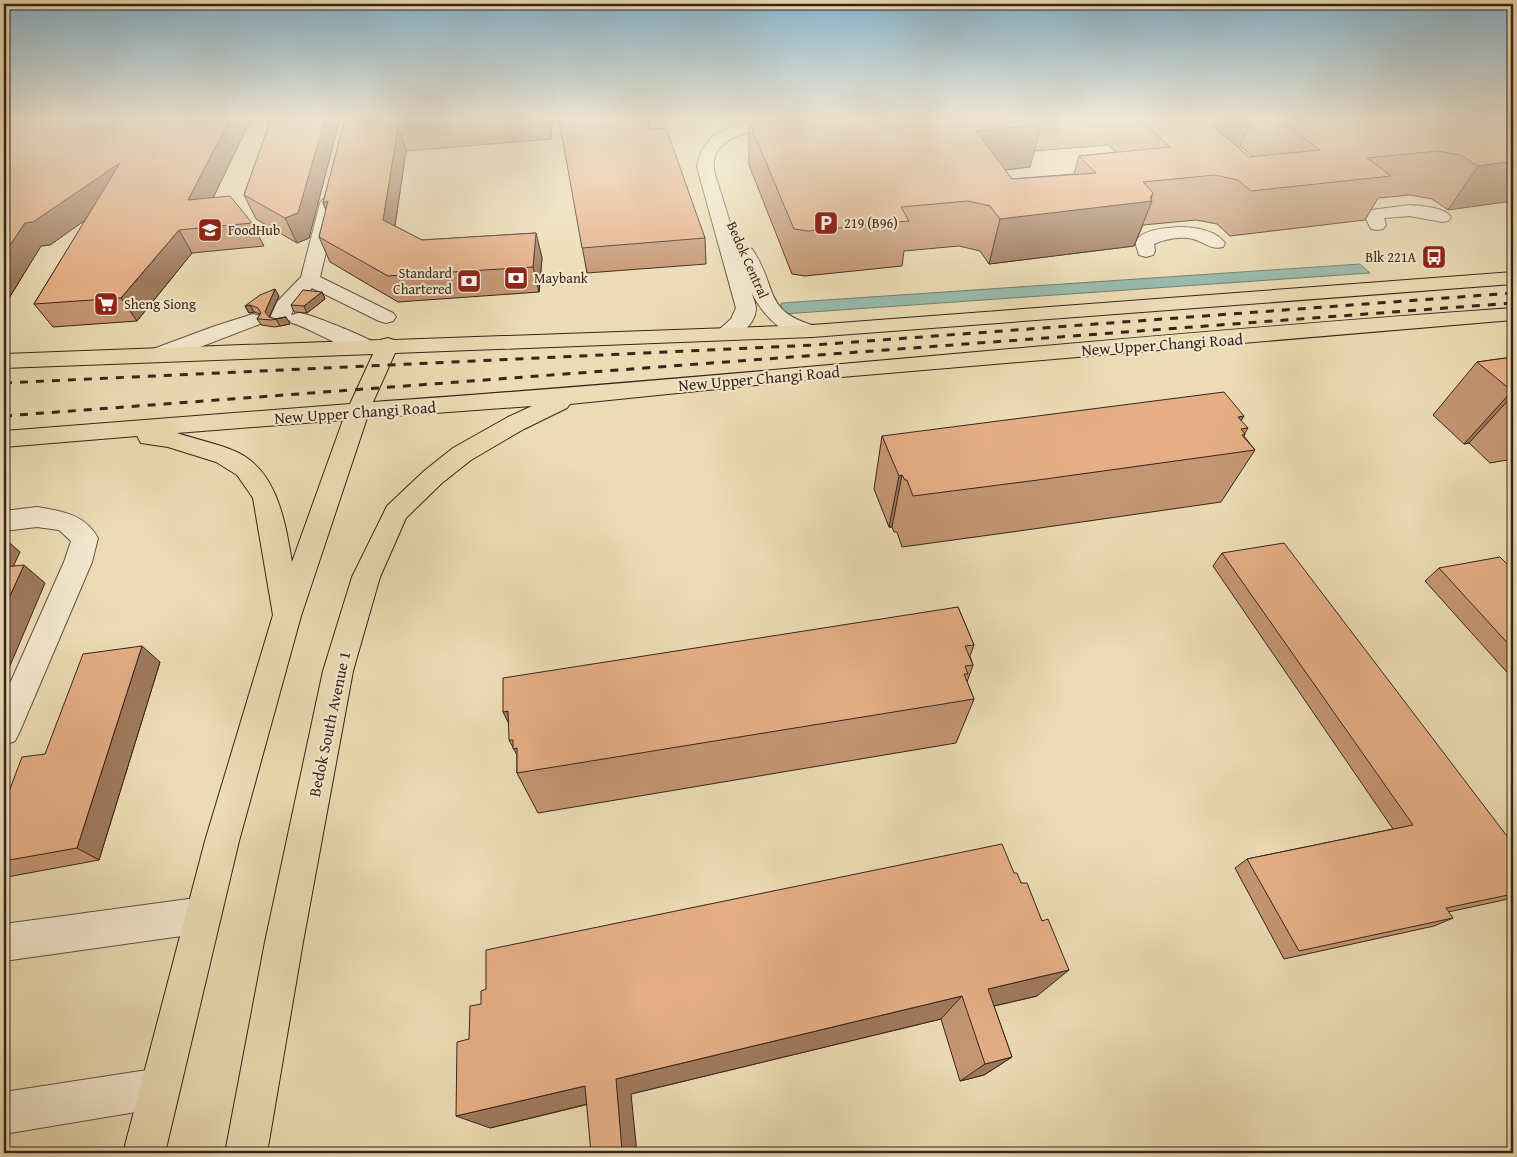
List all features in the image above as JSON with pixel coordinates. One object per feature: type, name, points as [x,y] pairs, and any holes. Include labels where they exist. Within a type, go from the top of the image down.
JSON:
[{"type":"main road","points":[[4,361],[812,331],[1513,278]]},
{"type":"main road","name":"New Upper Changi Road","points":[[4,439],[574,396],[806,372],[1513,314]]},
{"type":"main road","points":[[144,1153],[222,841],[287,616],[358,411],[378,346]]},
{"type":"main road","name":"Bedok South Avenue 1","points":[[246,1153],[284,942],[338,671],[366,577],[396,513],[433,477],[462,454],[516,423],[574,396]]},
{"type":"main road","points":[[99,431],[169,439],[225,456],[246,470],[265,496],[277,552],[287,616]]},
{"type":"street","name":"Bedok Central","points":[[707,173],[746,308],[739,324],[725,334]]},
{"type":"street","name":"Bedok Central","points":[[714,173],[722,202],[771,311],[787,324],[812,331]]},
{"type":"street","points":[[333,186],[310,279],[284,306],[290,318],[314,323],[344,338],[378,346]]},
{"type":"street","points":[[1377,225],[1374,217],[1377,214],[1403,210],[1426,211],[1442,217]]},
{"type":"street","points":[[1146,251],[1144,242],[1148,239],[1177,234],[1190,233],[1216,243]]},
{"type":"street","points":[[310,279],[386,317]]},
{"type":"street","points":[[161,354],[253,320]]},
{"type":"street","points":[[4,521],[37,517],[66,522],[85,538],[78,562],[4,731]]},
{"type":"street","points":[[4,943],[204,915]]},
{"type":"street","points":[[4,1113],[160,1088]]},
{"type":"shaded area","points":[[1360,264],[1370,273],[783,314],[781,303]]},
{"type":"building","points":[[4,173],[105,173],[33,222],[25,223],[4,254]]},
{"type":"building","points":[[114,173],[202,173],[188,200],[230,196],[252,223],[179,230],[121,298],[34,304]]},
{"type":"building","points":[[252,173],[309,173],[298,213],[285,218],[244,195]]},
{"type":"building","points":[[331,173],[391,173],[383,220],[422,240],[536,233],[533,267],[388,276],[319,237],[328,201],[323,203]]},
{"type":"building","points":[[569,173],[682,173],[705,238],[582,248]]},
{"type":"building","points":[[770,173],[1007,173],[1012,179],[1096,173],[1387,173],[1391,176],[1251,191],[1238,180],[1215,175],[1143,182],[1153,193],[1150,198],[1152,201],[1000,219],[990,206],[968,201],[901,207],[909,221],[808,231],[794,229]]},
{"type":"building","points":[[275,289],[265,312],[269,317],[276,319],[257,319],[261,313],[258,308],[250,305],[245,306],[260,295]]},
{"type":"building","points":[[303,290],[322,292],[304,306],[291,305]]},
{"type":"building","points":[[1513,357],[1513,391],[1477,362]]},
{"type":"building","points":[[1224,392],[1244,416],[1238,417],[1248,428],[1241,429],[1245,434],[1242,435],[1255,450],[913,496],[907,480],[902,475],[899,476],[882,436]]},
{"type":"building","points":[[1284,543],[1513,844],[1513,894],[1446,908],[1453,918],[1299,951],[1247,859],[1413,825],[1222,553]]},
{"type":"building","points":[[1500,557],[1513,570],[1513,649],[1439,568]]},
{"type":"building","points":[[24,565],[4,609],[4,567]]},
{"type":"building","points":[[958,607],[974,645],[965,646],[973,665],[965,666],[968,674],[964,674],[974,699],[517,773],[517,748],[513,749],[513,740],[509,740],[508,711],[503,712],[503,678]]},
{"type":"building","points":[[142,646],[77,848],[4,861],[4,805],[22,757],[45,754],[83,654]]},
{"type":"building","points":[[1002,844],[1014,873],[1017,873],[1021,883],[1027,883],[1042,921],[1048,919],[1069,970],[988,989],[1012,1057],[985,1064],[962,996],[616,1079],[622,1151],[591,1153],[585,1086],[456,1116],[457,1042],[469,1039],[470,1006],[481,1004],[481,991],[486,989],[486,950]]},
{"type":"railway","points":[[4,383],[814,345],[1513,293]]},
{"type":"railway","points":[[4,416],[1513,303]]},
{"type":"place","name":"219 (B96)","points":[[826,223]]},
{"type":"place","name":"FoodHub","points":[[210,230]]},
{"type":"place","name":"Blk 221A","points":[[1434,257]]},
{"type":"place","name":"Maybank","points":[[516,278]]},
{"type":"place","name":"Standard Chartered","points":[[469,281]]},
{"type":"place","name":"Sheng Siong","points":[[106,304]]}]
